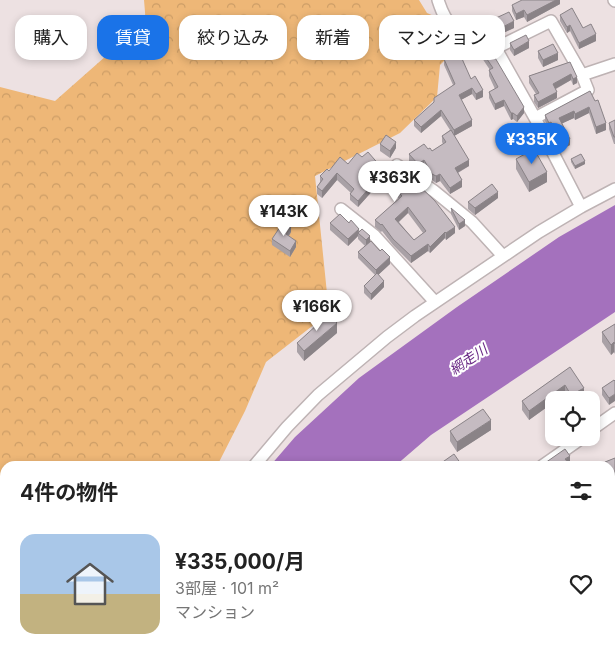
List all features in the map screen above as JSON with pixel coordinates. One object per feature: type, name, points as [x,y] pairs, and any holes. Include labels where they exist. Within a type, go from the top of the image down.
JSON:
[{"type":"street","points":[[438,0],[444,15]]},
{"type":"street","points":[[505,44],[551,21],[582,75],[588,90],[535,118]]},
{"type":"street","points":[[503,60],[581,207]]},
{"type":"street","points":[[582,75],[615,64]]},
{"type":"street","points":[[397,165],[434,191],[472,222],[503,256]]},
{"type":"street","points":[[258,461],[318,395],[387,337],[503,256],[581,207],[615,189]]},
{"type":"street","points":[[341,209],[374,235],[435,302]]},
{"type":"street","points":[[600,424],[615,413]]},
{"type":"street","points":[[549,461],[571,446]]},
{"type":"green space","points":[[144,0],[419,0],[427,13],[432,15],[379,15],[379,60],[445,60],[440,65],[437,97],[400,133],[315,176],[329,313],[266,362],[245,411],[220,461],[0,461],[0,87],[55,101],[101,60],[169,60],[169,15],[145,15]]},
{"type":"water","name":"網走川","points":[[615,205],[615,312],[431,435],[401,461],[274,461],[295,437],[359,378],[457,307],[559,237]]},
{"type":"building","points":[[522,0],[556,0],[527,15],[524,10],[516,14],[512,5]]},
{"type":"building","points":[[572,8],[583,28],[591,24],[596,34],[579,43],[570,25],[567,27],[560,15]]},
{"type":"building","points":[[509,12],[514,21],[505,26],[505,15],[502,15]]},
{"type":"building","points":[[526,35],[529,41],[514,50],[510,43]]},
{"type":"building","points":[[553,44],[558,53],[543,60],[538,51]]},
{"type":"building","points":[[444,60],[463,60],[471,79],[475,76],[483,90],[476,94],[472,88],[459,95],[472,120],[454,130],[441,110],[421,127],[414,120],[434,102],[434,98],[455,84]]},
{"type":"building","points":[[488,60],[496,60],[524,107],[517,116],[511,113],[504,100],[495,104],[489,92],[498,87],[489,70],[493,68]]},
{"type":"building","points":[[570,62],[577,77],[573,79],[571,74],[553,84],[557,92],[538,102],[534,95],[539,93],[529,76]]},
{"type":"building","points":[[590,91],[595,101],[598,100],[606,123],[596,127],[589,107],[575,114],[574,111],[559,118],[570,139],[562,143],[545,115]]},
{"type":"building","points":[[615,120],[615,137],[614,137],[609,123]]},
{"type":"building","points":[[451,130],[469,160],[455,168],[462,180],[450,188],[440,174],[436,176],[432,174],[424,160],[418,164],[409,154],[424,144],[432,151],[446,142],[442,136]]},
{"type":"building","points":[[386,135],[396,142],[390,151],[380,144]]},
{"type":"building","points":[[534,149],[547,172],[529,182],[516,159]]},
{"type":"building","points":[[368,152],[381,167],[383,165],[396,179],[403,172],[410,177],[435,201],[455,227],[445,232],[430,247],[428,244],[411,256],[393,239],[382,224],[375,220],[402,196],[387,180],[381,186],[375,181],[358,201],[350,194],[354,189],[337,173],[322,191],[317,187],[323,179],[320,176],[327,169],[329,171],[340,157],[348,164],[357,153],[362,157]],"holes":[[[408,207],[426,231],[414,240],[395,219]]]},
{"type":"building","points":[[581,154],[585,161],[575,166],[571,159]]},
{"type":"building","points":[[492,184],[498,192],[475,208],[468,202]]},
{"type":"building","points":[[451,208],[465,220],[459,224]]},
{"type":"building","points":[[340,214],[349,223],[351,220],[359,229],[348,239],[330,223]]},
{"type":"building","points":[[284,221],[291,226],[286,234],[296,241],[290,251],[272,239]]},
{"type":"building","points":[[362,229],[370,236],[366,240],[358,233]]},
{"type":"building","points":[[371,241],[380,251],[382,249],[390,257],[376,270],[358,252]]},
{"type":"building","points":[[377,273],[384,281],[371,294],[364,286]]},
{"type":"building","points":[[329,314],[337,323],[304,351],[297,343]]},
{"type":"building","points":[[615,324],[615,344],[614,342],[611,345],[602,332]]},
{"type":"building","points":[[570,367],[584,388],[578,391],[569,391],[565,385],[557,391],[545,391],[545,399],[529,411],[522,401]]},
{"type":"building","points":[[614,380],[615,394],[609,398],[602,388]]},
{"type":"building","points":[[483,409],[491,420],[457,442],[450,431]]},
{"type":"building","points":[[565,449],[570,456],[565,459],[567,461],[548,461]]},
{"type":"building","points":[[454,454],[459,461],[444,461]]}]
